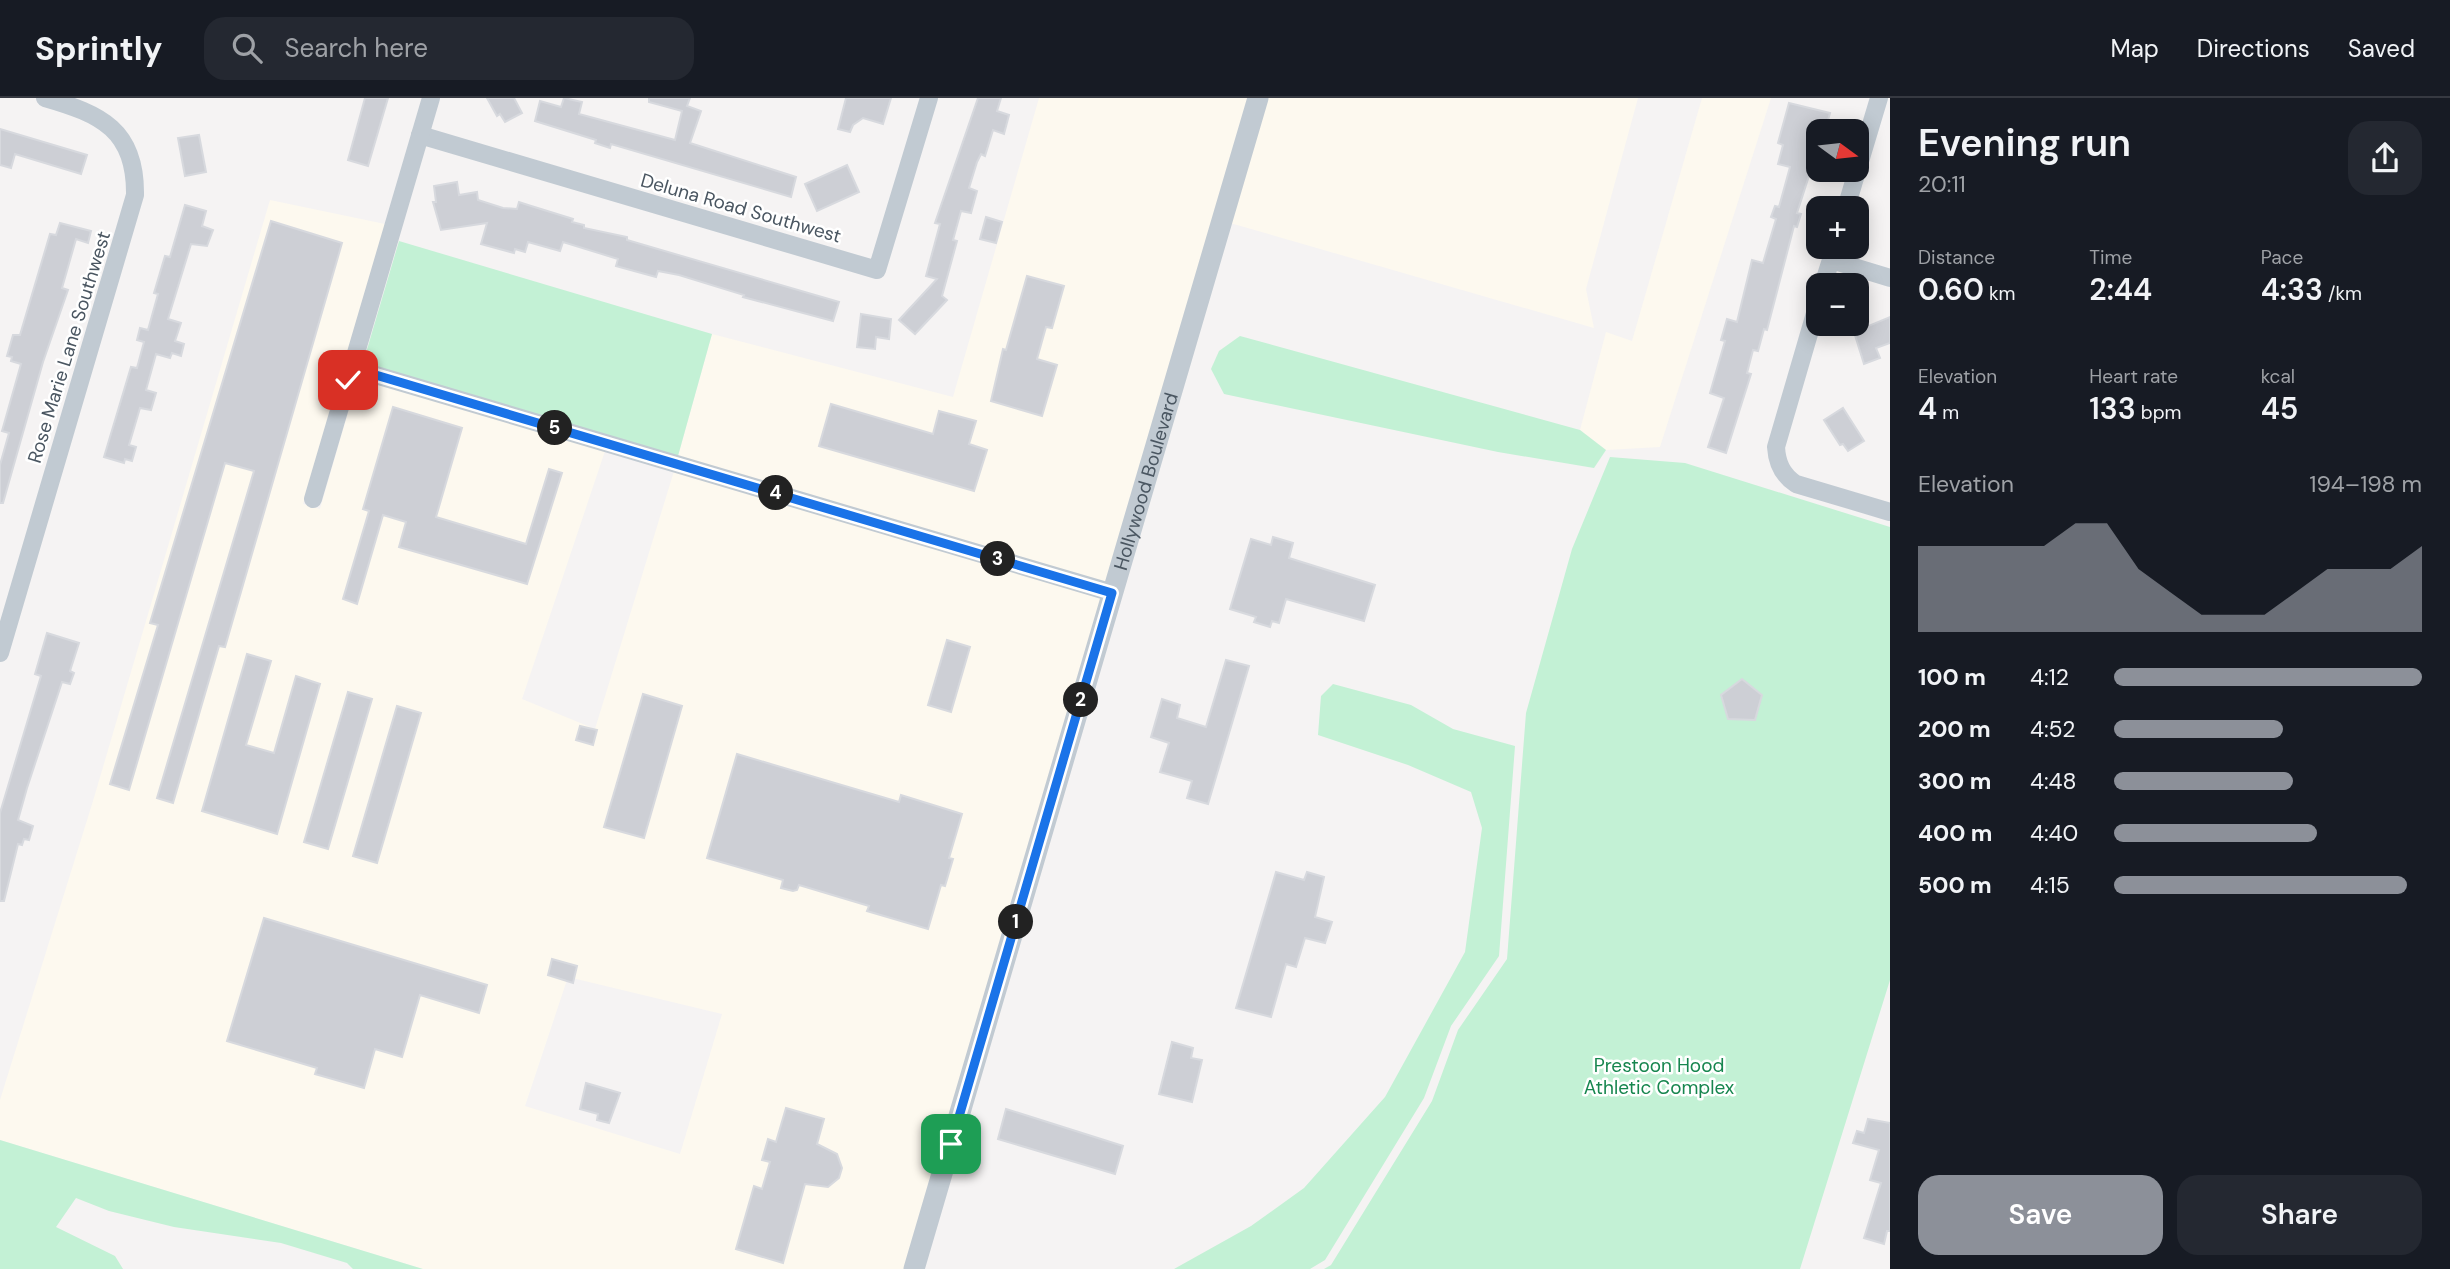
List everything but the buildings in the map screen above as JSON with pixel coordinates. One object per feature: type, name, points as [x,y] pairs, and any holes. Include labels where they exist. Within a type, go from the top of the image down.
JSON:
[{"type":"street","name":"Rose Marie Lane Southwest","points":[[0,653],[5,620],[135,195],[131,157],[115,130],[86,110],[46,98]]},
{"type":"street","points":[[313,499],[431,98]]},
{"type":"street","name":"Deluna Road Southwest","points":[[420,135],[877,270],[929,98]]},
{"type":"street","name":"Hollywood Boulevard","points":[[914,1269],[1258,98]]},
{"type":"street","points":[[1849,196],[1878,98]]},
{"type":"street","points":[[1847,259],[1890,278]]},
{"type":"street","points":[[1808,336],[1776,447],[1777,460],[1785,475],[1803,486],[1890,512]]},
{"type":"street","points":[[352,368],[1112,593]]},
{"type":"shaded area","points":[[1039,98],[1248,98],[1106,583],[678,456],[712,334],[953,397]]},
{"type":"shaded area","points":[[1267,98],[1638,98],[1586,289],[1594,328],[1230,223]]},
{"type":"shaded area","points":[[1702,98],[1771,98],[1660,447],[1606,450],[1580,430],[1606,332],[1632,341]]},
{"type":"shaded area","points":[[270,200],[385,224],[303,504],[320,509],[358,378],[605,451],[522,699],[595,729],[674,471],[1102,598],[905,1269],[423,1269],[0,1140],[0,1100],[93,801]],"holes":[[[568,977],[722,1014],[680,1154],[525,1106]]]},
{"type":"green space","points":[[399,241],[712,334],[678,456],[363,363]]},
{"type":"green space","points":[[1240,336],[1580,430],[1606,450],[1594,468],[1498,452],[1224,394],[1211,369],[1219,351]]},
{"type":"green space","name":"Prestoon Hood Athletic Complex","points":[[1610,457],[1685,463],[1890,527],[1890,980],[1800,1269],[1324,1269],[1331,1265],[1432,1101],[1458,1030],[1507,959],[1526,713],[1572,549]]},
{"type":"green space","points":[[1333,684],[1411,705],[1453,729],[1515,746],[1499,956],[1451,1026],[1424,1098],[1325,1260],[1310,1269],[1174,1269],[1251,1226],[1304,1188],[1385,1097],[1465,952],[1482,828],[1471,792],[1408,765],[1318,735],[1321,696]]},
{"type":"green space","points":[[0,1140],[423,1269],[353,1269],[347,1263],[281,1243],[174,1227],[109,1211],[76,1198],[56,1227],[115,1256],[123,1269],[0,1269]]},
{"type":"route","points":[[348,380],[352,368],[1112,593],[951,1144]]}]
